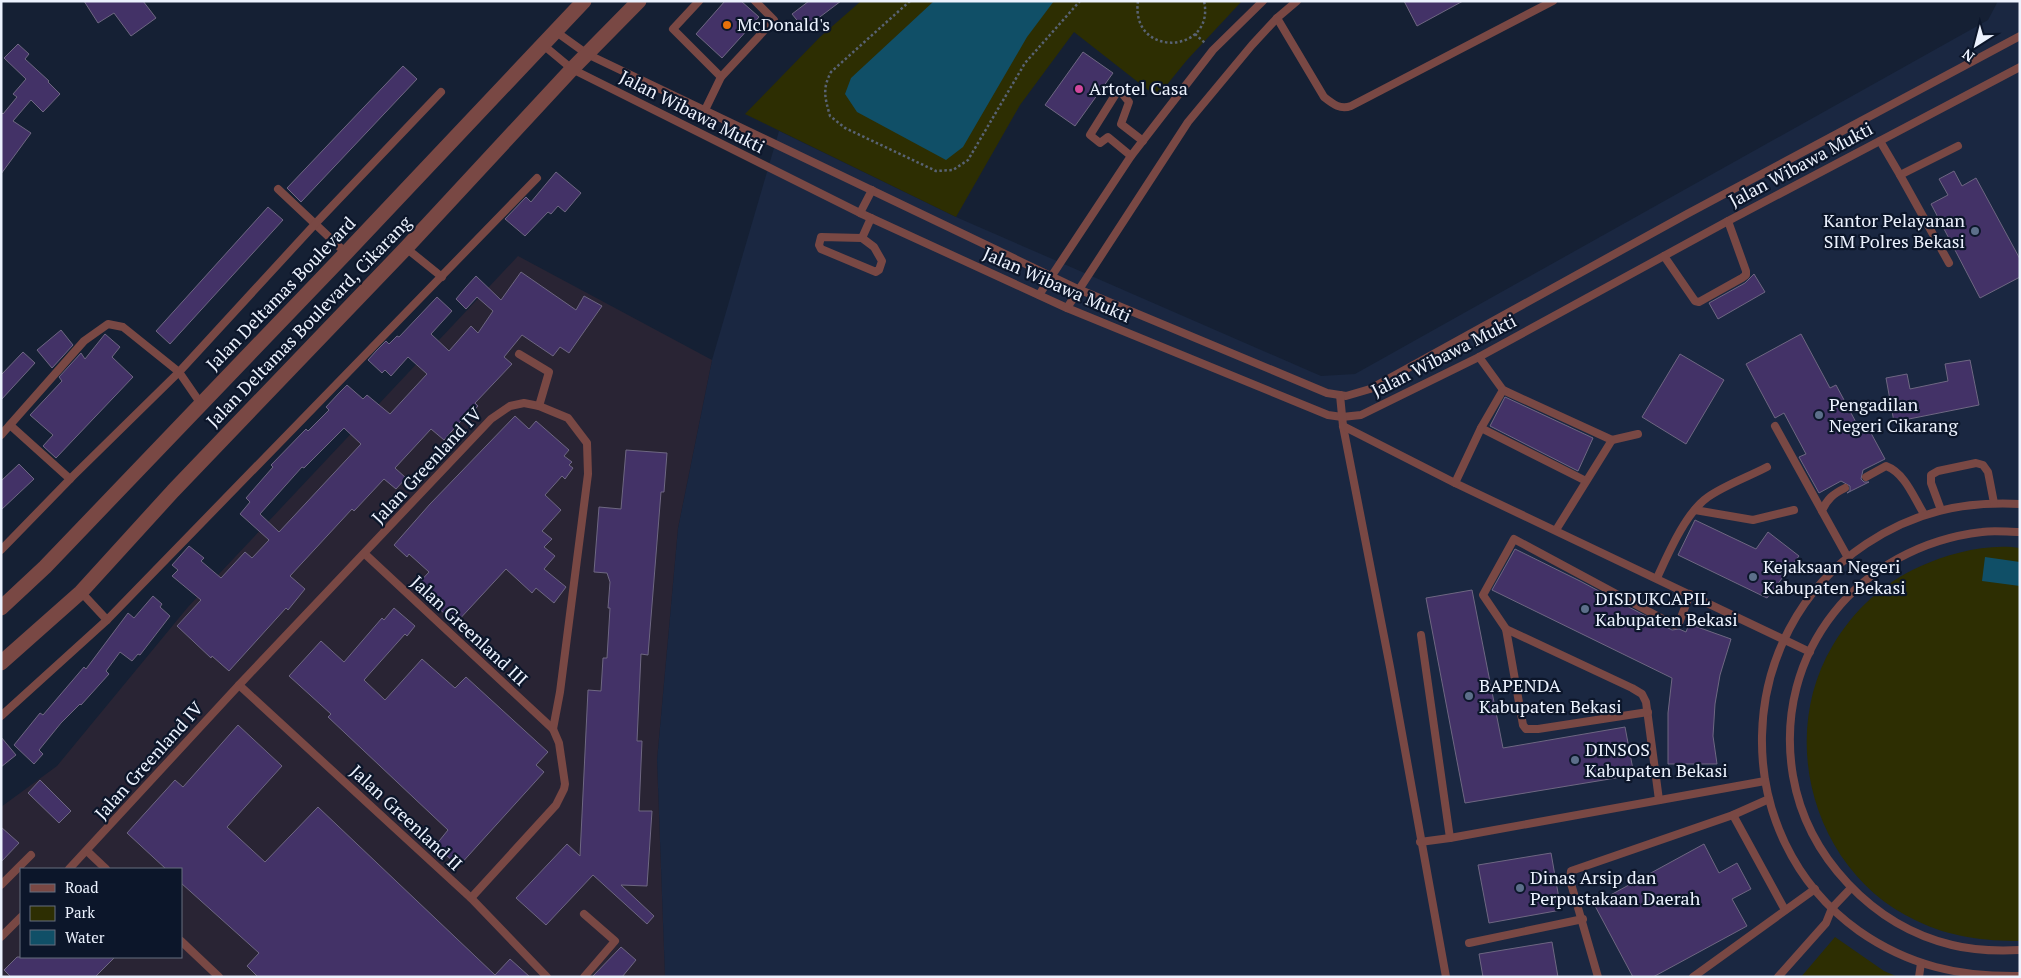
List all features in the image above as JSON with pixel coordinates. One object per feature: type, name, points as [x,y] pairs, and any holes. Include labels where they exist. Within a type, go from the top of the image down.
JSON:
[{"type":"street","name":"Jalan Deltamas Boulevard","points":[[1,608],[45,567],[584,1]]},
{"type":"street","name":"Jalan Deltamas Boulevard, Cikarang","points":[[1,663],[82,592],[173,491],[406,248],[572,69],[639,1]]},
{"type":"lane","points":[[699,1],[673,28],[721,78]]},
{"type":"lane","points":[[704,110],[721,78],[774,20],[755,1]]},
{"type":"lane","points":[[1039,296],[1143,141],[1213,50],[1263,1]]},
{"type":"lane","points":[[1067,308],[1188,122],[1277,18],[1296,1]]},
{"type":"lane","points":[[1277,18],[1324,97],[1334,105],[1344,109],[1553,1]]},
{"type":"lane","name":"Jalan Wibawa Mukti","points":[[555,31],[587,54],[1078,289],[1318,389],[1346,396],[1370,389],[1687,214],[2020,36]]},
{"type":"lane","name":"Jalan Wibawa Mukti","points":[[542,44],[572,69],[860,213],[1039,296],[1342,422],[1362,415],[1479,357],[1728,220],[2020,67]]},
{"type":"lane","points":[[1132,156],[1108,137],[1100,143],[1090,135],[1117,92],[1120,91],[1129,106],[1120,122],[1121,124],[1143,141]]},
{"type":"lane","points":[[1,550],[179,372],[316,223],[441,92]]},
{"type":"lane","points":[[1880,141],[1949,263]]},
{"type":"lane","points":[[1900,175],[1958,146]]},
{"type":"lane","points":[[1,716],[107,620],[537,178]]},
{"type":"lane","points":[[278,189],[346,253]]},
{"type":"lane","points":[[860,213],[872,190]]},
{"type":"lane","points":[[862,238],[871,218]]},
{"type":"lane","points":[[1664,256],[1690,296],[1697,302],[1745,276],[1746,271],[1728,220]]},
{"type":"lane","points":[[821,237],[862,238],[874,247],[882,261],[879,270],[876,272],[821,250],[819,245],[821,237]]},
{"type":"lane","points":[[406,248],[442,277]]},
{"type":"lane","points":[[1,435],[84,341],[105,325],[115,324],[123,326],[179,372],[201,404]]},
{"type":"lane","points":[[519,354],[549,372],[539,406]]},
{"type":"lane","points":[[1479,357],[1503,390],[1612,440],[1638,434]]},
{"type":"lane","points":[[1455,483],[1481,428],[1503,390]]},
{"type":"lane","points":[[1340,395],[1342,422],[1390,667],[1420,842],[1446,977]]},
{"type":"lane","name":"Jalan Greenland IV","points":[[70,868],[491,419],[514,405],[529,404],[539,406],[570,420],[584,438],[588,447],[588,474],[560,692],[553,729],[559,743],[565,784],[556,805],[471,898]]},
{"type":"lane","points":[[1342,422],[1455,483],[1810,652]]},
{"type":"lane","points":[[10,425],[70,479]]},
{"type":"lane","points":[[1776,426],[1847,556]]},
{"type":"lane","points":[[1481,428],[1586,481]]},
{"type":"lane","points":[[1556,530],[1612,440]]},
{"type":"lane","points":[[1941,510],[1931,482],[1931,475],[1938,471],[1976,462],[1983,465],[1988,472],[1994,503]]},
{"type":"lane","points":[[1866,477],[1886,466],[1894,469],[1907,485],[1924,514]]},
{"type":"lane","points":[[1657,578],[1673,544],[1695,510],[1707,497],[1767,467]]},
{"type":"lane","points":[[1822,511],[1826,501],[1832,494],[1845,488]]},
{"type":"lane","points":[[2020,504],[1968,505],[1924,514],[1884,532],[1847,556],[1822,580],[1800,608],[1783,639],[1770,673],[1763,709],[1761,745],[1765,781],[1780,831],[1792,854],[1815,889],[1832,908],[1859,931],[1889,949],[1921,964],[1962,974],[1987,977],[2020,976]]},
{"type":"lane","points":[[1695,510],[1753,520],[1794,510]]},
{"type":"lane","points":[[2020,532],[1984,532],[1947,538],[1912,550],[1888,564],[1852,592],[1828,620],[1810,652],[1796,692],[1790,734],[1794,776],[1805,817],[1825,855],[1852,888],[1881,913],[1915,933],[1952,945],[1991,951],[2020,950]]},
{"type":"lane","points":[[1648,712],[1526,730],[1523,725],[1506,629],[1483,597],[1514,539],[1674,625],[1679,623],[1690,594]]},
{"type":"lane","name":"Jalan Greenland III","points":[[364,554],[553,729]]},
{"type":"lane","points":[[82,592],[107,620]]},
{"type":"lane","points":[[1506,629],[1642,694],[1648,712],[1659,800]]},
{"type":"lane","points":[[1421,636],[1450,838]]},
{"type":"lane","name":"Jalan Greenland II","points":[[240,685],[471,898],[547,977]]},
{"type":"lane","points":[[1420,842],[1765,781]]},
{"type":"lane","points":[[1598,977],[1570,880],[1570,874],[1573,870],[1733,815],[1769,799]]},
{"type":"lane","points":[[1733,815],[1785,910]]},
{"type":"lane","points":[[87,851],[105,868]]},
{"type":"lane","points":[[1,885],[31,855]]},
{"type":"lane","points":[[1778,977],[1826,923],[1832,908],[1852,888]]},
{"type":"lane","points":[[1693,977],[1815,889]]},
{"type":"lane","points":[[584,914],[615,941],[584,977]]},
{"type":"lane","points":[[1,937],[20,918]]},
{"type":"lane","points":[[1469,944],[1583,920]]},
{"type":"lane","points":[[182,942],[219,977]]},
{"type":"lane","points":[[1919,977],[1921,964]]},
{"type":"path","points":[[910,1],[831,72],[825,84],[826,101],[830,116],[845,128],[936,171],[952,170],[968,160],[1025,63],[1080,1]]},
{"type":"path","points":[[1138,1],[1137,11],[1140,24],[1148,35],[1159,42],[1172,44],[1185,41],[1196,34],[1203,22],[1204,1]]},
{"type":"shaded area","points":[[1998,1],[2020,1],[2020,977],[665,977],[657,760],[678,528],[712,360],[779,131],[956,217],[1321,376],[1355,374],[1988,20]]},
{"type":"shaded area","points":[[518,256],[712,360],[678,528],[657,760],[665,977],[1,977],[1,807],[57,766],[188,607]]},
{"type":"green space","points":[[861,1],[1242,1],[1187,60],[1157,97],[1074,32],[1020,105],[956,217],[745,114],[820,37]]},
{"type":"green space","points":[[1982,548],[2020,548],[2020,941],[1967,937],[1942,931],[1917,921],[1882,900],[1853,871],[1831,838],[1815,801],[1808,762],[1808,722],[1816,682],[1833,645],[1850,620],[1882,589],[1921,566],[1956,553]]},
{"type":"green space","points":[[1835,937],[1884,971],[1898,977],[1801,977]]},
{"type":"water","points":[[934,1],[1054,1],[1027,37],[963,147],[946,160],[857,112],[845,94],[851,78]]},
{"type":"water","points":[[1985,557],[2020,562],[2020,586],[1982,581]]},
{"type":"building","points":[[84,1],[143,1],[156,18],[131,36],[114,13],[98,23]]},
{"type":"building","name":"McDonald's","points":[[725,1],[741,1],[759,17],[722,58],[696,34]]},
{"type":"building","points":[[809,1],[841,1],[804,29],[792,14]]},
{"type":"building","points":[[1404,1],[1463,1],[1417,26]]},
{"type":"building","points":[[18,44],[29,54],[25,59],[60,94],[43,112],[31,100],[13,121],[31,133],[1,174],[1,112],[3,114],[17,97],[13,94],[26,79],[4,58]]},
{"type":"building","name":"Artotel Casa","points":[[1083,52],[1113,73],[1075,126],[1045,105]]},
{"type":"building","points":[[403,66],[417,79],[301,202],[287,188]]},
{"type":"building","name":"Kantor Pelayanan SIM Polres Bekasi","points":[[1954,171],[1962,186],[1976,178],[2020,259],[2020,277],[1980,298],[1931,204],[1948,195],[1939,179]]},
{"type":"building","points":[[556,172],[581,193],[565,212],[558,206],[551,214],[548,212],[525,236],[505,219],[526,197],[531,202]]},
{"type":"building","points":[[268,207],[283,220],[170,344],[156,331]]},
{"type":"building","points":[[521,272],[576,310],[584,296],[602,306],[569,353],[560,347],[553,356],[522,335],[504,357],[512,364],[475,403],[478,406],[469,416],[467,414],[444,440],[431,429],[395,468],[406,478],[396,489],[384,479],[354,511],[352,509],[290,576],[305,589],[288,610],[286,608],[229,671],[212,656],[211,658],[177,626],[201,600],[172,576],[178,570],[172,565],[189,546],[204,558],[201,561],[221,578],[245,552],[252,558],[269,540],[240,514],[250,502],[246,498],[273,467],[271,465],[306,429],[308,431],[329,410],[326,407],[339,393],[347,385],[363,399],[367,395],[390,414],[427,374],[408,357],[391,376],[385,370],[382,373],[368,360],[377,350],[386,341],[389,344],[397,336],[399,337],[437,297],[452,311],[431,334],[449,351],[471,326],[478,333],[493,311],[477,297],[466,309],[456,299],[476,276],[501,300]],"holes":[[[344,428],[361,444],[279,532],[260,514],[302,467],[304,468]]]},
{"type":"building","points":[[1754,274],[1765,292],[1718,319],[1709,303],[1745,283]]},
{"type":"building","points":[[61,330],[73,345],[52,368],[37,350]]},
{"type":"building","points":[[105,334],[120,347],[112,357],[133,377],[56,458],[43,446],[53,435],[30,415],[62,381],[59,377],[81,353],[85,359]]},
{"type":"building","name":"Pengadilan Negeri Cikarang","points":[[1801,334],[1830,388],[1836,385],[1858,426],[1865,422],[1885,459],[1863,470],[1861,479],[1864,482],[1869,482],[1847,493],[1850,491],[1850,486],[1841,481],[1819,493],[1799,457],[1806,454],[1784,413],[1775,418],[1746,364]]},
{"type":"building","points":[[23,352],[35,363],[1,400],[1,375]]},
{"type":"building","points":[[1680,354],[1724,380],[1686,444],[1642,417]]},
{"type":"building","points":[[1970,360],[1979,405],[1894,422],[1886,378],[1907,374],[1910,389],[1948,381],[1945,364]]},
{"type":"building","points":[[1505,397],[1593,438],[1578,471],[1490,426]]},
{"type":"building","points":[[515,416],[529,429],[536,421],[569,450],[564,456],[572,462],[569,465],[573,468],[565,479],[562,476],[545,495],[561,510],[542,531],[552,539],[544,547],[555,556],[544,569],[566,587],[554,603],[536,588],[532,593],[506,569],[456,623],[416,586],[429,572],[409,554],[407,557],[394,545],[430,504]]},
{"type":"building","points":[[626,450],[667,453],[664,492],[661,492],[648,655],[641,654],[637,741],[642,741],[639,811],[652,811],[647,886],[621,885],[654,916],[647,924],[593,875],[546,925],[516,898],[567,844],[580,856],[588,690],[601,691],[603,658],[607,658],[610,608],[608,608],[610,582],[607,573],[594,572],[599,507],[621,509]]},
{"type":"building","points":[[19,464],[34,479],[1,510],[1,481]]},
{"type":"building","name":"Kejaksaan Negeri Kabupaten Bekasi","points":[[1695,520],[1756,549],[1768,532],[1799,556],[1767,598],[1678,555]]},
{"type":"building","points":[[1515,549],[1672,630],[1679,629],[1686,632],[1689,624],[1731,639],[1720,675],[1715,704],[1713,736],[1717,764],[1668,764],[1668,713],[1672,678],[1492,590]]},
{"type":"building","name":"BAPENDA Kabupaten Bekasi","points":[[1472,590],[1503,748],[1625,727],[1634,775],[1465,803],[1426,598]]},
{"type":"building","points":[[153,596],[162,604],[160,607],[170,616],[140,655],[138,654],[132,661],[120,652],[106,671],[109,674],[81,705],[61,723],[39,750],[43,754],[34,764],[14,745],[40,713],[43,715],[84,667],[86,669],[128,613],[134,618]]},
{"type":"building","points":[[394,608],[415,626],[407,636],[405,634],[364,680],[385,700],[422,659],[455,688],[466,677],[548,752],[536,765],[544,772],[459,866],[435,846],[448,830],[328,717],[331,714],[289,676],[321,641],[344,662],[382,618],[384,620]]},
{"type":"building","points":[[238,725],[282,766],[227,827],[265,862],[318,807],[495,975],[510,959],[530,977],[258,977],[247,966],[259,953],[182,884],[182,868],[165,868],[127,833],[175,780],[183,787]]},
{"type":"building","points":[[1,737],[16,755],[1,767]]},
{"type":"building","points":[[40,780],[71,811],[59,823],[28,793]]},
{"type":"building","points":[[1,827],[19,843],[1,862]]},
{"type":"building","points":[[1704,844],[1719,873],[1737,863],[1751,889],[1732,899],[1747,926],[1653,977],[1633,977],[1594,904]]},
{"type":"building","name":"Dinas Arsip dan Perpustakaan Daerah","points":[[1551,853],[1561,910],[1489,923],[1478,865]]},
{"type":"building","points":[[1552,942],[1558,977],[1483,977],[1479,954]]},
{"type":"building","points":[[621,947],[636,960],[622,977],[592,977]]},
{"type":"building","points":[[17,957],[114,958],[95,977],[11,977],[4,970]]},
{"type":"place","name":"McDonald's","points":[[727,25]]},
{"type":"place","name":"Artotel Casa","points":[[1079,89]]},
{"type":"place","name":"Kantor Pelayanan SIM Polres Bekasi","points":[[1975,231]]},
{"type":"place","name":"Pengadilan Negeri Cikarang","points":[[1819,415]]},
{"type":"place","name":"Kejaksaan Negeri Kabupaten Bekasi","points":[[1753,577]]},
{"type":"place","name":"DISDUKCAPIL Kabupaten Bekasi","points":[[1585,609]]},
{"type":"place","name":"BAPENDA Kabupaten Bekasi","points":[[1469,696]]},
{"type":"place","name":"DINSOS Kabupaten Bekasi","points":[[1575,760]]},
{"type":"place","name":"Dinas Arsip dan Perpustakaan Daerah","points":[[1520,888]]}]
